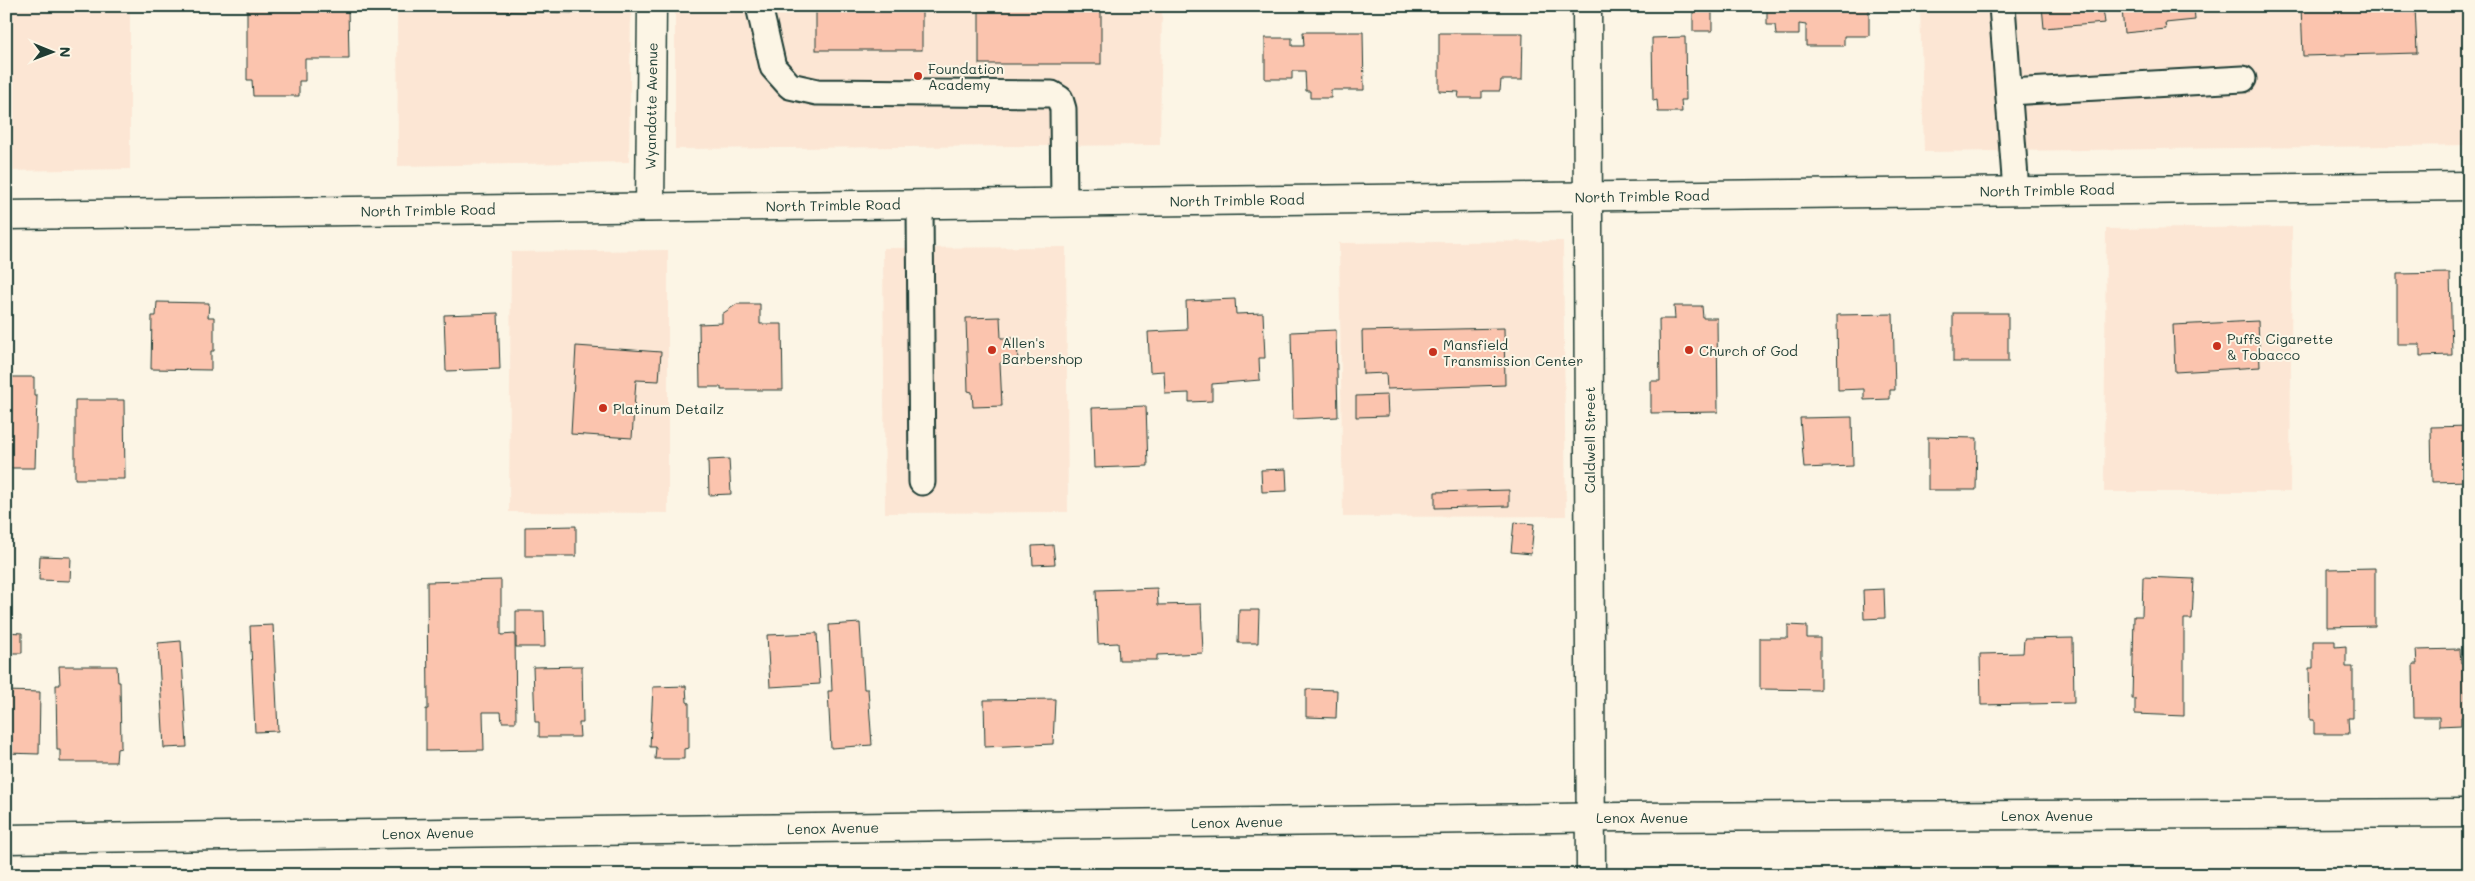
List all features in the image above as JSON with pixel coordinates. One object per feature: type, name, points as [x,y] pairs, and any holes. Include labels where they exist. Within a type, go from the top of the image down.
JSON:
[{"type":"street","name":"Wyandotte Avenue","points":[[650,207],[652,6]]},
{"type":"street","name":"Caldwell Street","points":[[1587,6],[1591,875]]},
{"type":"street","name":"North Trimble Road","points":[[6,215],[2469,186]]},
{"type":"street","name":"Lenox Avenue","points":[[6,839],[1591,818],[2469,813]]},
{"type":"lane","points":[[760,6],[773,68],[790,86],[817,92],[1052,94],[1060,99],[1063,109],[1064,202]]},
{"type":"lane","points":[[2002,6],[2016,191]]},
{"type":"lane","points":[[2009,92],[2243,79]]},
{"type":"lane","points":[[920,204],[922,482]]},
{"type":"shaded area","points":[[6,6],[130,6],[130,169],[6,171]]},
{"type":"shaded area","points":[[397,6],[631,6],[629,162],[398,166]]},
{"type":"shaded area","name":"Foundation Academy","points":[[675,6],[1162,6],[1160,145],[675,149]]},
{"type":"shaded area","points":[[1920,6],[2469,6],[2469,145],[1924,152]]},
{"type":"shaded area","points":[[2292,227],[2290,492],[2104,492],[2106,229]]},
{"type":"shaded area","points":[[1563,241],[1566,516],[1343,517],[1339,243]]},
{"type":"shaded area","points":[[1066,247],[1068,512],[885,513],[883,248]]},
{"type":"shaded area","points":[[668,250],[668,513],[509,512],[511,252]]},
{"type":"building","points":[[247,6],[348,7],[349,59],[305,59],[305,81],[299,81],[299,96],[253,96],[252,80],[247,80]]},
{"type":"building","points":[[445,6],[578,6],[577,13],[445,10]]},
{"type":"building","points":[[816,6],[922,6],[922,50],[816,50]]},
{"type":"building","points":[[979,6],[1101,6],[1101,64],[979,64]]},
{"type":"building","points":[[1693,6],[1712,6],[1712,31],[1693,31]]},
{"type":"building","points":[[1767,6],[1869,6],[1869,36],[1844,36],[1844,46],[1806,46],[1806,25],[1799,24],[1799,35],[1776,35],[1775,25],[1767,25]]},
{"type":"building","points":[[2042,6],[2194,6],[2195,20],[2165,23],[2166,29],[2124,33],[2122,8],[2103,9],[2105,23],[2044,28]]},
{"type":"building","points":[[2301,6],[2415,6],[2417,53],[2303,56]]},
{"type":"building","points":[[1303,32],[1363,32],[1364,90],[1331,90],[1331,98],[1310,98],[1310,91],[1306,91],[1305,71],[1292,71],[1292,79],[1265,79],[1265,38],[1292,38],[1292,46],[1304,46]]},
{"type":"building","points":[[1439,33],[1523,33],[1522,80],[1501,80],[1500,91],[1482,91],[1482,98],[1458,98],[1459,92],[1439,91]]},
{"type":"building","points":[[1685,37],[1686,100],[1681,100],[1682,112],[1658,112],[1657,100],[1653,101],[1652,38]]},
{"type":"building","points":[[2450,273],[2452,355],[2420,356],[2420,344],[2397,344],[2397,274]]},
{"type":"building","points":[[1235,299],[1236,314],[1263,313],[1265,358],[1259,358],[1260,380],[1212,384],[1212,401],[1189,402],[1189,393],[1165,394],[1164,371],[1150,372],[1148,332],[1187,330],[1186,301]]},
{"type":"building","points":[[157,302],[209,303],[208,317],[214,317],[214,351],[211,351],[211,370],[151,369],[152,316],[156,316]]},
{"type":"building","points":[[737,304],[760,304],[760,324],[782,324],[783,390],[721,390],[721,387],[700,387],[699,324],[722,323],[722,314]]},
{"type":"building","name":"Church of God","points":[[1674,306],[1702,306],[1703,318],[1717,318],[1718,412],[1651,413],[1651,381],[1660,381],[1659,319],[1675,319]]},
{"type":"building","points":[[498,313],[500,369],[446,371],[444,315]]},
{"type":"building","points":[[1953,313],[2008,313],[2008,362],[1953,362]]},
{"type":"building","points":[[1893,314],[1895,390],[1890,390],[1890,399],[1864,400],[1864,389],[1838,390],[1837,315]]},
{"type":"building","name":"Allen's Barbershop","points":[[1000,317],[1001,338],[1017,338],[1018,362],[1000,363],[1002,406],[973,407],[972,392],[968,391],[966,318]]},
{"type":"building","name":"Puffs Cigarette & Tobacco","points":[[2258,321],[2260,367],[2175,372],[2173,325]]},
{"type":"building","name":"Mansfield Transmission Center","points":[[1504,328],[1505,385],[1387,389],[1386,373],[1363,374],[1362,331]]},
{"type":"building","points":[[1336,330],[1338,417],[1293,419],[1291,332]]},
{"type":"building","name":"Platinum Detailz","points":[[576,346],[661,352],[659,381],[636,380],[632,438],[571,434]]},
{"type":"building","points":[[6,377],[34,377],[34,395],[37,395],[35,468],[6,468]]},
{"type":"building","points":[[1387,395],[1388,416],[1356,417],[1356,396]]},
{"type":"building","points":[[75,400],[124,400],[125,479],[75,479]]},
{"type":"building","points":[[1146,406],[1148,466],[1094,468],[1092,408]]},
{"type":"building","points":[[1852,417],[1853,466],[1804,468],[1800,418]]},
{"type":"building","points":[[2469,426],[2469,481],[2432,482],[2431,427]]},
{"type":"building","points":[[1928,437],[1977,438],[1976,490],[1928,490]]},
{"type":"building","points":[[729,459],[731,494],[709,495],[708,460]]},
{"type":"building","points":[[1286,469],[1287,491],[1262,492],[1261,470]]},
{"type":"building","points":[[6,474],[9,474],[8,524],[6,524]]},
{"type":"building","points":[[1509,490],[1509,506],[1435,508],[1435,492]]},
{"type":"building","points":[[1514,522],[1534,524],[1531,554],[1511,552]]},
{"type":"building","points":[[576,526],[576,556],[525,556],[525,527]]},
{"type":"building","points":[[1053,545],[1055,564],[1033,565],[1032,546]]},
{"type":"building","points":[[40,556],[71,557],[70,581],[39,580]]},
{"type":"building","points":[[2375,568],[2375,626],[2327,627],[2327,569]]},
{"type":"building","points":[[2143,577],[2194,579],[2192,619],[2184,619],[2184,716],[2135,714],[2135,699],[2132,699],[2134,616],[2142,616]]},
{"type":"building","points":[[501,580],[501,635],[515,634],[516,722],[502,722],[501,712],[483,712],[484,750],[426,751],[426,709],[428,709],[427,582]]},
{"type":"building","points":[[1157,588],[1158,605],[1201,604],[1203,653],[1157,655],[1157,660],[1119,660],[1118,643],[1098,644],[1096,590]]},
{"type":"building","points":[[1884,589],[1885,618],[1864,619],[1863,590]]},
{"type":"building","points":[[1239,610],[1259,610],[1258,643],[1238,643]]},
{"type":"building","points":[[516,611],[544,611],[545,647],[516,647]]},
{"type":"building","points":[[860,623],[864,689],[868,689],[872,745],[831,748],[828,691],[832,691],[829,625]]},
{"type":"building","points":[[273,625],[278,731],[255,732],[250,626]]},
{"type":"building","points":[[1788,625],[1807,626],[1807,638],[1820,638],[1820,690],[1760,689],[1760,638],[1788,638]]},
{"type":"building","points":[[6,632],[22,633],[22,653],[6,653]]},
{"type":"building","points":[[817,633],[820,684],[770,687],[767,635]]},
{"type":"building","points":[[2073,638],[2074,703],[1981,705],[1980,654],[2023,653],[2024,639]]},
{"type":"building","points":[[181,641],[187,747],[164,748],[158,643]]},
{"type":"building","points":[[2313,641],[2335,641],[2335,647],[2346,646],[2346,667],[2353,667],[2353,718],[2348,718],[2349,734],[2314,734],[2314,720],[2310,720],[2309,668],[2313,668]]},
{"type":"building","points":[[2460,649],[2461,663],[2465,663],[2466,717],[2461,717],[2461,725],[2439,726],[2439,717],[2414,717],[2413,664],[2417,664],[2416,650]]},
{"type":"building","points":[[59,666],[117,666],[118,682],[120,682],[121,748],[117,749],[116,762],[60,762],[60,750],[57,750],[56,685],[60,685]]},
{"type":"building","points":[[582,666],[583,723],[579,723],[580,737],[539,737],[539,722],[535,722],[533,667]]},
{"type":"building","points":[[686,686],[687,702],[689,703],[689,748],[684,749],[684,759],[655,759],[656,747],[650,747],[653,687]]},
{"type":"building","points":[[1306,689],[1337,690],[1336,718],[1306,717]]},
{"type":"building","points":[[6,691],[40,692],[39,754],[6,753]]},
{"type":"building","points":[[1055,699],[1053,744],[985,747],[984,700]]},
{"type":"place","name":"Foundation Academy","points":[[918,76]]},
{"type":"place","name":"Puffs Cigarette & Tobacco","points":[[2217,346]]},
{"type":"place","name":"Allen's Barbershop","points":[[992,350]]},
{"type":"place","name":"Church of God","points":[[1689,350]]},
{"type":"place","name":"Mansfield Transmission Center","points":[[1433,352]]},
{"type":"place","name":"Platinum Detailz","points":[[603,408]]}]
